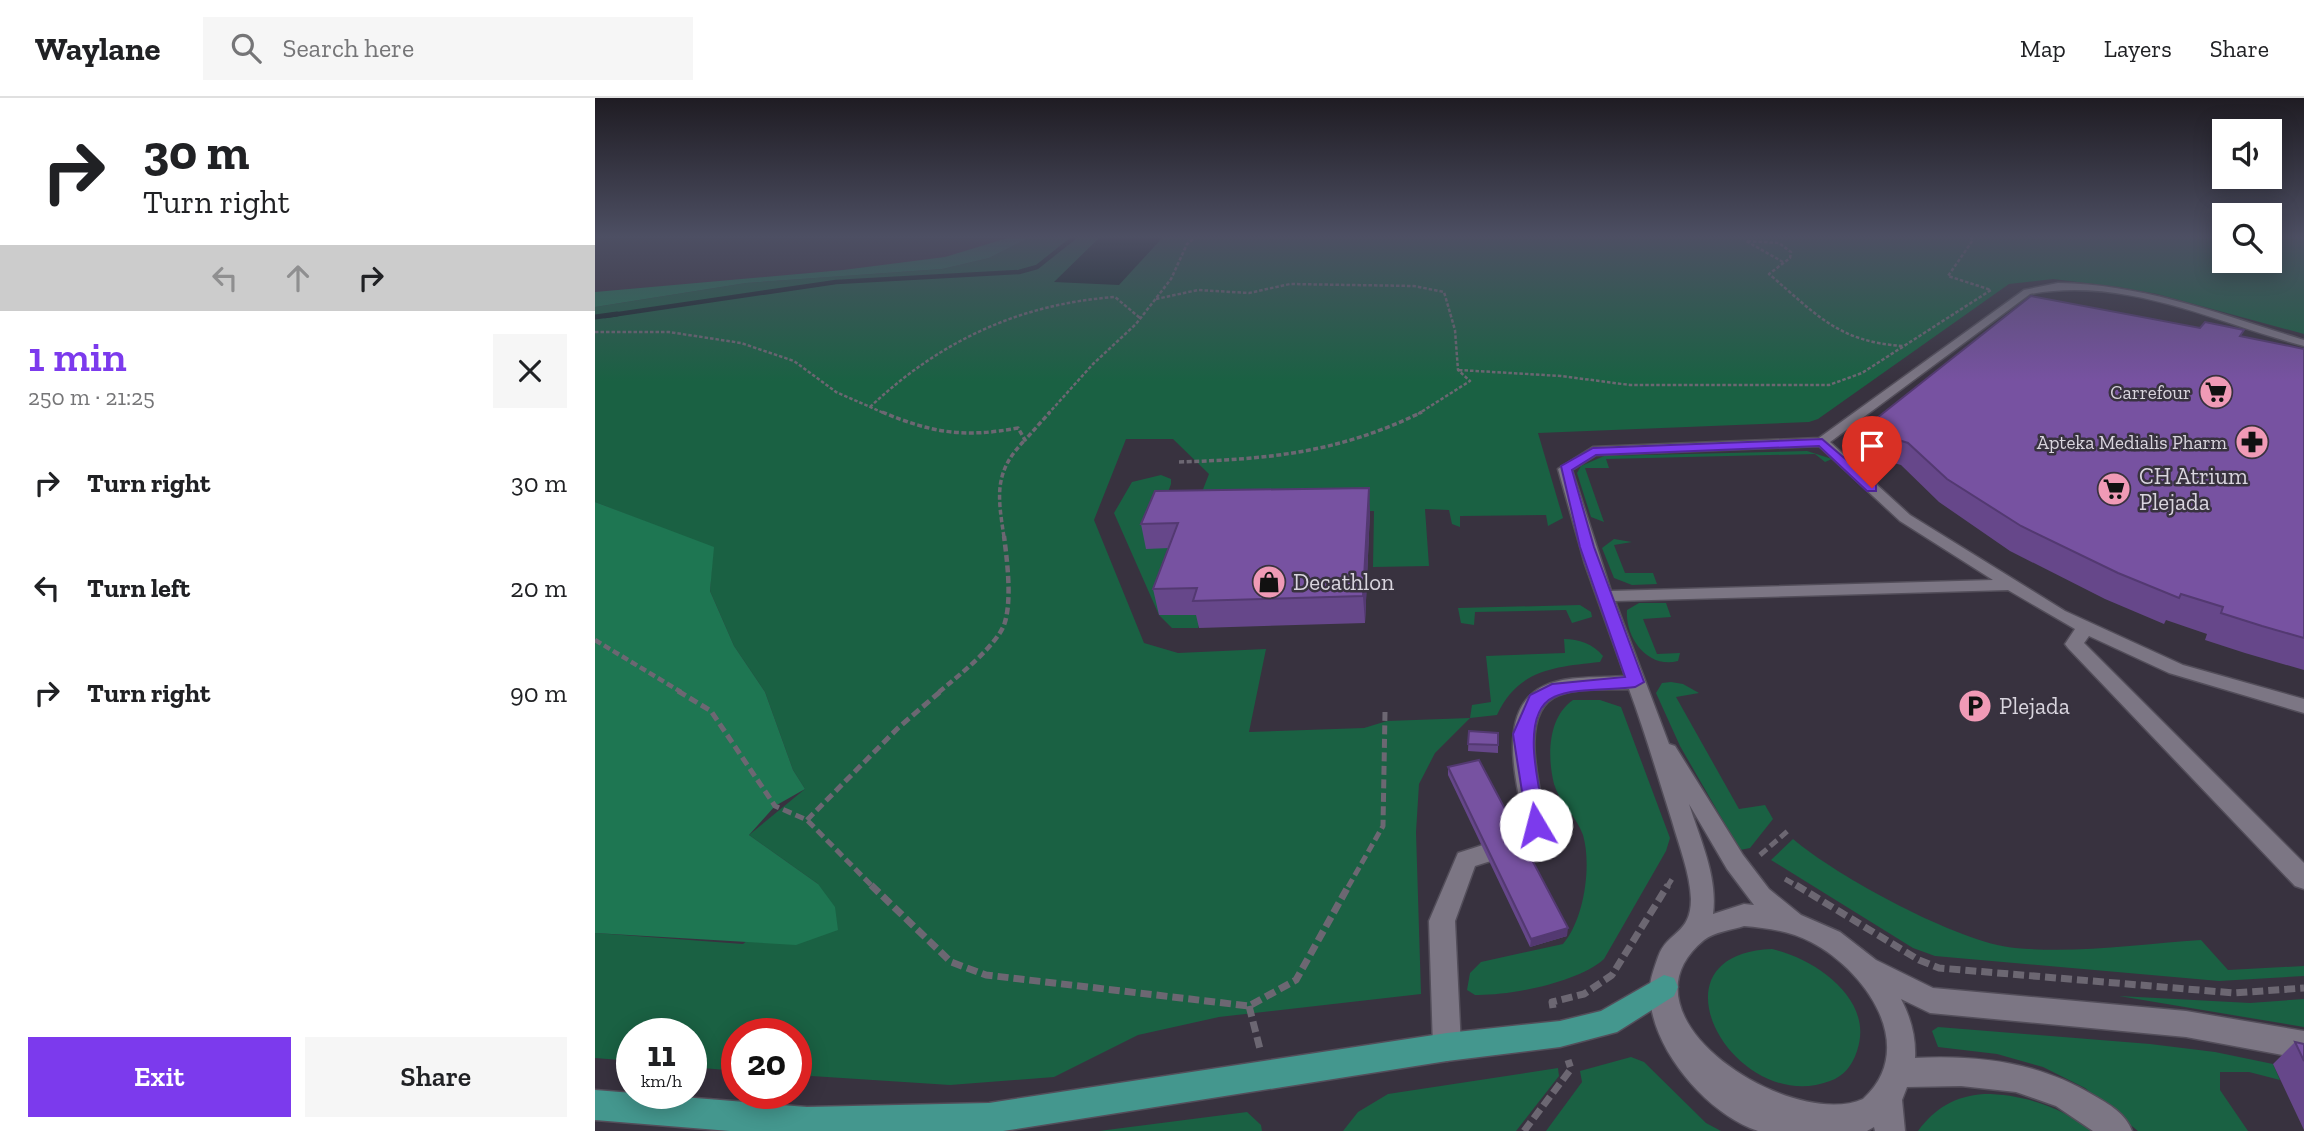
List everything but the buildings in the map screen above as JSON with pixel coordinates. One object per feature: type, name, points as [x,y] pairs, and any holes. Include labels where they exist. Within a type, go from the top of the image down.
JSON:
[{"type":"main road","points":[[595,1105],[807,1122],[989,1118],[1447,1047],[1560,1034],[1607,1023],[1664,987]]},
{"type":"street","points":[[1699,928],[1703,900],[1697,865],[1652,724],[1604,596],[1565,469],[1593,451],[1822,442],[2027,292],[2042,287],[2071,285],[2128,292],[2304,342]]},
{"type":"street","points":[[1822,442],[1905,518],[2008,584],[2085,628],[2176,669],[2304,706]]},
{"type":"street","points":[[1604,596],[2008,584]]},
{"type":"street","points":[[2085,628],[2074,644],[2304,879]]},
{"type":"street","points":[[1518,843],[1536,825],[1522,734],[1536,699],[1552,690],[1635,682]]},
{"type":"street","points":[[1652,724],[1735,862],[1760,896],[1797,923],[1845,949],[1884,992],[1897,1018],[1902,1045],[1894,1086],[1890,1131]]},
{"type":"street","points":[[1447,1047],[1442,921],[1466,860],[1486,853]]},
{"type":"street","points":[[1797,923],[1744,915],[1720,919],[1699,928],[1674,952],[1664,987],[1665,1013],[1674,1040],[1691,1066],[1714,1091],[1743,1110],[1774,1124],[1807,1130],[1840,1128],[1867,1117],[1894,1086],[1963,1069],[2013,1075],[2057,1089],[2092,1109],[2117,1131]]},
{"type":"street","points":[[1865,968],[1930,1000],[2186,1024],[2304,1045]]},
{"type":"path","points":[[807,820],[898,728],[976,661],[1005,623],[1008,565],[997,493],[1011,454],[1093,364],[1140,318],[1167,284]]},
{"type":"path","points":[[1155,300],[1198,289],[1249,293],[1289,284]]},
{"type":"path","points":[[1303,284],[1414,286],[1444,292],[1451,304],[1452,328],[1459,351],[1458,370]]},
{"type":"path","points":[[1781,284],[1835,330],[1872,344],[1904,346]]},
{"type":"path","points":[[1458,370],[1562,376],[1630,385],[1798,387],[1829,384],[1862,373],[1991,290],[1973,284]]},
{"type":"path","points":[[870,407],[919,364],[967,336],[1021,311],[1061,302],[1115,297],[1140,318]]},
{"type":"path","points":[[595,332],[663,331],[719,336],[788,358],[805,366],[832,390],[921,430],[957,436],[982,436],[1018,428],[1025,440]]},
{"type":"path","points":[[1179,462],[1277,458],[1324,448],[1410,418],[1454,395],[1470,381],[1458,370]]},
{"type":"path","points":[[595,640],[711,711],[775,806],[807,820],[906,921],[951,961],[986,975],[1249,1006],[1296,980],[1383,826],[1385,712]]},
{"type":"path","points":[[1757,858],[1790,830]]},
{"type":"path","points":[[1249,1006],[1267,1076]]},
{"type":"green space","points":[[683,284],[738,284],[595,307],[595,292]]},
{"type":"green space","points":[[738,284],[2009,284],[1818,419],[1809,422],[1538,433],[1563,518],[1548,526],[1546,515],[1460,516],[1460,527],[1452,524],[1449,510],[1425,509],[1429,566],[1373,567],[1374,511],[1193,515],[1209,474],[1173,439],[1126,439],[1094,520],[1144,643],[1178,653],[1266,649],[1249,732],[1364,728],[1387,721],[1470,718],[1435,753],[1419,784],[1416,832],[1421,994],[1219,1017],[1138,1035],[1054,1077],[950,1085],[812,1076],[812,1018],[721,1018],[721,1070],[707,1068],[707,1018],[616,1018],[616,1060],[595,1058],[595,933],[743,944],[818,884],[749,835],[805,789],[793,770],[765,692],[734,646],[710,591],[713,548],[595,502],[595,307]]},
{"type":"green space","points":[[2096,284],[2304,284],[2304,334],[2157,294]]},
{"type":"green space","points":[[1807,451],[1832,459],[1825,462],[1815,454],[1606,459],[1609,468],[1585,468],[1604,522],[1591,517],[1577,473],[1581,466],[1604,456]]},
{"type":"green space","points":[[1161,475],[1171,479],[1171,484],[1147,548],[1183,548],[1202,614],[1198,628],[1172,628],[1159,615],[1114,513],[1132,482]]},
{"type":"green space","points":[[595,502],[714,547],[710,591],[734,646],[765,692],[793,770],[805,789],[775,806],[749,835],[818,884],[835,907],[838,930],[796,945],[595,933]]},
{"type":"green space","points":[[1614,539],[1632,542],[1614,545],[1625,573],[1653,573],[1657,584],[1632,585],[1614,578],[1602,548]]},
{"type":"green space","points":[[1639,603],[1666,603],[1671,617],[1643,619],[1657,654],[1680,653],[1678,661],[1667,662],[1648,656],[1634,641],[1627,621],[1627,610]]},
{"type":"green space","points":[[1580,605],[1591,612],[1592,617],[1572,623],[1566,610],[1475,612],[1474,625],[1461,623],[1458,608]]},
{"type":"green space","points":[[1564,639],[1585,643],[1603,656],[1600,662],[1539,673],[1516,688],[1497,715],[1470,718],[1472,705],[1491,702],[1486,656],[1565,653]]},
{"type":"green space","points":[[1662,683],[1683,684],[1699,693],[1676,697],[1739,809],[1765,805],[1773,819],[1750,848],[1740,850],[1680,746],[1656,693]]},
{"type":"green space","points":[[1573,700],[1600,700],[1621,707],[1670,838],[1666,851],[1604,959],[1593,967],[1561,981],[1525,990],[1475,995],[1467,990],[1470,973],[1481,962],[1563,944],[1581,907],[1586,877],[1586,848],[1577,822],[1556,791],[1550,750],[1551,738],[1559,716]]},
{"type":"green space","points":[[1793,839],[1838,871],[1899,906],[1991,943],[2015,948],[2061,950],[2201,940],[2228,970],[2304,966],[2304,976],[2219,981],[1935,956],[1913,948],[1771,860]]},
{"type":"green space","points":[[1772,949],[1789,954],[1823,972],[1849,999],[1857,1015],[1860,1032],[1857,1051],[1847,1070],[1835,1079],[1795,1086],[1763,1076],[1736,1056],[1717,1030],[1708,1002],[1713,977],[1733,958]]},
{"type":"green space","points":[[2119,996],[2250,1003],[2304,999],[2304,1027]]},
{"type":"green space","points":[[1938,1027],[2150,1044],[2215,1052],[2273,1064],[2280,1080],[2249,1072],[2220,1072],[2220,1090],[2248,1131],[2138,1131],[2085,1088],[2043,1067],[1997,1054],[1938,1047],[1932,1031]]},
{"type":"green space","points":[[1631,1057],[1644,1062],[1706,1123],[1721,1131],[1546,1131],[1582,1082],[1580,1071]]},
{"type":"green space","points":[[1558,1068],[1559,1076],[1516,1131],[1343,1131],[1358,1112],[1388,1094]]},
{"type":"green space","points":[[1984,1094],[2014,1097],[2042,1104],[2095,1131],[1918,1131],[1931,1116],[1947,1105],[1964,1097]]},
{"type":"green space","points":[[1247,1112],[1261,1125],[1262,1131],[1099,1131]]},
{"type":"waterway","points":[[605,316],[821,284]]},
{"type":"waterway","points":[[595,317],[617,314]]},
{"type":"place","name":"Carrefour","points":[[2216,392]]},
{"type":"place","name":"Apteka Medialis Pharm","points":[[2252,442]]},
{"type":"place","name":"CH Atrium Plejada","points":[[2114,489]]},
{"type":"place","name":"Decathlon","points":[[1269,582]]},
{"type":"place","name":"Plejada","points":[[1975,706]]},
{"type":"route","points":[[1536,825],[1522,734],[1536,699],[1552,690],[1635,682],[1581,529],[1565,469],[1593,451],[1822,442],[1872,488]]}]
